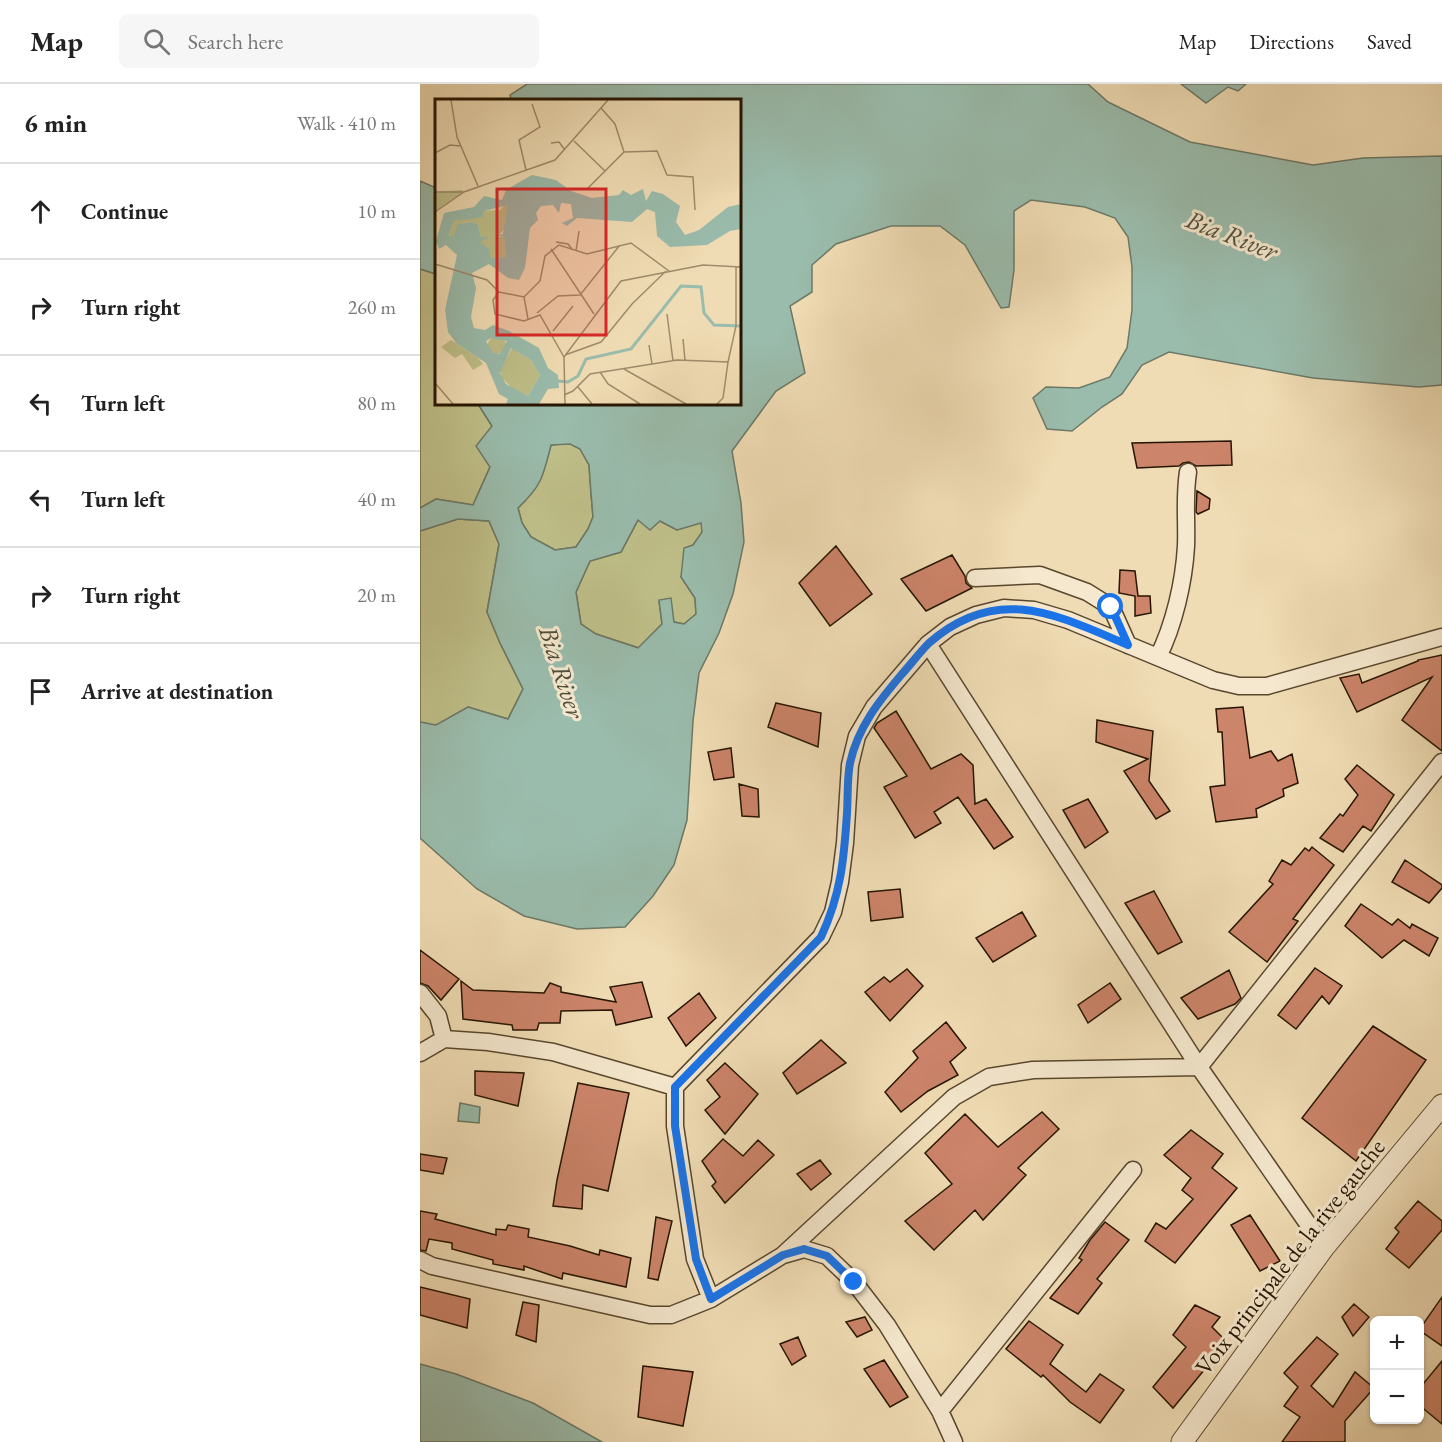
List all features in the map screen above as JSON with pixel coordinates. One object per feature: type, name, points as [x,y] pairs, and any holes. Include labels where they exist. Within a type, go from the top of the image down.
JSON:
[{"type":"street","points":[[1158,657],[1168,636],[1183,576],[1186,547],[1185,487],[1188,472]]},
{"type":"street","points":[[975,578],[1040,575],[1087,592],[1111,607],[1128,645]]},
{"type":"street","points":[[711,1299],[696,1259],[675,1126],[675,1087],[821,937],[833,912],[840,882],[850,765],[857,736],[874,707],[928,644],[950,627],[976,615],[1004,608],[1035,610],[1068,620],[1213,680],[1239,686],[1267,686],[1442,637]]},
{"type":"street","points":[[928,644],[1199,1067],[1324,1247]]},
{"type":"street","points":[[1199,1067],[1442,762]]},
{"type":"street","points":[[420,993],[438,1016],[444,1039]]},
{"type":"street","points":[[420,1053],[444,1039],[488,1042],[553,1053],[675,1087]]},
{"type":"street","points":[[420,1260],[432,1266],[650,1315],[671,1315],[711,1299],[783,1255],[954,1097],[989,1077],[1033,1070],[1199,1067]]},
{"type":"street","name":"Voix principale de la rive gauche","points":[[1182,1442],[1324,1247],[1442,1105]]},
{"type":"street","points":[[940,1411],[1133,1170]]},
{"type":"street","points":[[783,1255],[804,1249],[827,1256],[854,1282],[887,1325],[940,1411],[954,1442]]},
{"type":"green space","points":[[420,269],[435,274],[435,405],[479,405],[492,426],[490,467],[473,505],[436,499],[420,508]]},
{"type":"green space","points":[[570,443],[580,449],[589,465],[593,517],[576,547],[555,550],[531,537],[522,523],[518,508],[540,480],[551,445]]},
{"type":"green space","points":[[458,519],[489,521],[499,544],[487,612],[523,689],[508,719],[468,707],[436,726],[420,722],[420,531]]},
{"type":"green space","points":[[638,520],[660,521],[677,530],[702,522],[702,533],[693,545],[681,577],[695,598],[696,614],[684,624],[674,622],[659,601],[662,624],[639,648],[596,634],[581,624],[576,592],[590,561],[621,552]]},
{"type":"water","name":"Bia River","points":[[527,84],[1088,84],[1108,102],[1190,142],[1313,165],[1363,158],[1442,156],[1442,385],[1419,387],[1313,378],[1169,352],[1142,365],[1122,394],[1072,431],[1047,429],[1033,398],[1046,387],[1079,388],[1110,377],[1127,348],[1132,310],[1132,267],[1128,237],[1115,218],[1085,207],[1031,200],[1014,211],[1014,270],[1009,307],[1001,308],[965,245],[940,226],[891,226],[836,244],[812,265],[812,292],[790,306],[805,373],[776,391],[732,451],[741,503],[744,542],[733,594],[719,633],[699,673],[693,721],[687,820],[674,865],[653,896],[625,927],[577,929],[524,916],[477,889],[420,838],[420,722],[436,725],[468,707],[508,719],[523,689],[487,612],[499,544],[489,521],[458,519],[420,531],[420,508],[436,499],[473,505],[490,467],[476,446],[492,426],[479,405],[741,405],[741,99],[511,99],[510,95]],"holes":[[[570,444],[580,449],[589,465],[593,517],[576,547],[555,550],[531,537],[522,523],[518,508],[537,486],[551,445]],[[638,520],[650,530],[660,521],[677,530],[701,523],[702,532],[693,545],[684,548],[681,577],[695,598],[696,614],[684,624],[674,622],[671,598],[659,600],[662,624],[638,648],[596,634],[581,624],[576,592],[590,561],[621,552]]]},
{"type":"water","points":[[1181,84],[1246,84],[1238,91],[1228,87],[1206,103]]},
{"type":"water","points":[[420,181],[435,188],[435,274],[420,269]]},
{"type":"water","points":[[460,1103],[480,1107],[479,1123],[458,1121]]},
{"type":"water","points":[[420,1364],[456,1374],[533,1403],[602,1442],[420,1442]]},
{"type":"building","points":[[1231,441],[1232,465],[1196,466],[1189,462],[1179,466],[1137,468],[1132,443]]},
{"type":"building","points":[[1197,491],[1210,499],[1209,509],[1198,514],[1196,512]]},
{"type":"building","points":[[836,546],[872,594],[830,626],[799,583]]},
{"type":"building","points":[[952,555],[965,576],[966,583],[972,588],[926,611],[901,579]]},
{"type":"building","points":[[1120,570],[1135,571],[1138,596],[1150,596],[1151,613],[1135,616],[1135,596],[1119,593]]},
{"type":"building","points":[[1442,655],[1442,751],[1402,720],[1432,677],[1357,712],[1340,678],[1359,674],[1362,683],[1418,660]]},
{"type":"building","points":[[776,703],[821,713],[818,747],[768,727]]},
{"type":"building","points":[[1243,707],[1250,758],[1271,751],[1278,761],[1292,754],[1298,783],[1283,789],[1284,796],[1256,809],[1257,817],[1216,822],[1210,787],[1225,785],[1222,732],[1218,732],[1216,709]]},
{"type":"building","points":[[896,711],[931,769],[961,754],[973,765],[975,804],[986,799],[1013,837],[994,849],[958,797],[934,812],[941,823],[915,838],[884,787],[907,776],[874,728],[877,723]]},
{"type":"building","points":[[1097,720],[1153,731],[1149,781],[1170,811],[1156,819],[1124,771],[1148,759],[1096,742]]},
{"type":"building","points":[[731,748],[734,777],[714,780],[708,752]]},
{"type":"building","points":[[1357,765],[1394,795],[1371,831],[1363,826],[1343,852],[1320,838],[1340,814],[1343,816],[1358,795],[1345,779]]},
{"type":"building","points":[[739,784],[758,789],[759,817],[742,816]]},
{"type":"building","points":[[1088,799],[1108,832],[1085,848],[1063,810]]},
{"type":"building","points":[[1312,847],[1334,865],[1293,919],[1298,921],[1267,962],[1229,932],[1273,884],[1269,881],[1282,860],[1291,865],[1305,848],[1309,851]]},
{"type":"building","points":[[1405,860],[1442,885],[1429,903],[1392,882]]},
{"type":"building","points":[[900,889],[903,917],[871,921],[868,892]]},
{"type":"building","points":[[1154,891],[1182,942],[1158,954],[1125,903]]},
{"type":"building","points":[[1361,904],[1392,925],[1398,919],[1410,928],[1412,924],[1438,938],[1429,956],[1404,940],[1382,958],[1345,926]]},
{"type":"building","points":[[1022,912],[1036,936],[993,962],[976,938]]},
{"type":"building","points":[[420,950],[459,979],[441,1000],[428,986],[420,983]]},
{"type":"building","points":[[1315,968],[1342,986],[1329,1004],[1322,996],[1296,1029],[1278,1015]]},
{"type":"building","points":[[907,969],[923,986],[890,1021],[865,992],[884,977],[890,982]]},
{"type":"building","points":[[1229,970],[1241,998],[1235,1004],[1198,1019],[1181,998]]},
{"type":"building","points":[[461,981],[473,990],[544,993],[550,983],[561,987],[561,992],[616,1002],[610,987],[642,982],[652,1017],[616,1025],[612,1010],[561,1011],[560,1023],[539,1023],[537,1030],[513,1030],[512,1025],[463,1019]]},
{"type":"building","points":[[1110,983],[1121,999],[1088,1023],[1078,1005]]},
{"type":"building","points":[[699,993],[716,1018],[686,1046],[668,1018]]},
{"type":"building","points":[[946,1022],[966,1048],[950,1062],[958,1075],[928,1091],[901,1112],[885,1092],[918,1058],[913,1051]]},
{"type":"building","points":[[1373,1026],[1426,1060],[1356,1161],[1302,1118]]},
{"type":"building","points":[[821,1040],[846,1063],[797,1094],[783,1073]]},
{"type":"building","points":[[725,1063],[758,1094],[725,1134],[705,1110],[720,1097],[707,1080]]},
{"type":"building","points":[[475,1071],[524,1073],[518,1106],[475,1095]]},
{"type":"building","points":[[578,1083],[629,1093],[608,1191],[583,1185],[582,1209],[553,1206]]},
{"type":"building","points":[[1042,1112],[1059,1129],[1018,1168],[1026,1175],[983,1220],[975,1210],[934,1250],[905,1221],[952,1184],[925,1153],[965,1114],[998,1147]]},
{"type":"building","points":[[1191,1130],[1223,1154],[1212,1168],[1237,1188],[1175,1263],[1145,1241],[1156,1223],[1166,1229],[1193,1199],[1182,1190],[1191,1178],[1164,1155]]},
{"type":"building","points":[[723,1139],[743,1156],[758,1140],[774,1155],[725,1203],[712,1186],[716,1182],[702,1161]]},
{"type":"building","points":[[420,1154],[447,1158],[443,1174],[420,1170]]},
{"type":"building","points":[[820,1160],[831,1174],[811,1190],[797,1174]]},
{"type":"building","points":[[1418,1201],[1442,1221],[1442,1230],[1409,1268],[1386,1249],[1399,1232],[1395,1228]]},
{"type":"building","points":[[420,1211],[437,1214],[435,1219],[496,1235],[496,1229],[506,1230],[508,1225],[529,1229],[528,1237],[599,1255],[600,1250],[631,1258],[626,1287],[563,1273],[562,1279],[524,1266],[524,1270],[493,1264],[493,1260],[452,1249],[452,1243],[429,1239],[426,1251],[420,1250]]},
{"type":"building","points":[[1250,1215],[1280,1261],[1260,1271],[1231,1225]]},
{"type":"building","points":[[656,1217],[672,1221],[658,1280],[648,1278]]},
{"type":"building","points":[[1105,1222],[1129,1240],[1097,1279],[1102,1283],[1078,1314],[1050,1298],[1082,1260],[1079,1258]]},
{"type":"building","points":[[420,1287],[470,1299],[467,1328],[420,1315]]},
{"type":"building","points":[[1442,1297],[1442,1346],[1424,1333],[1424,1323]]},
{"type":"building","points":[[523,1302],[539,1305],[536,1342],[516,1335]]},
{"type":"building","points":[[1354,1304],[1369,1317],[1353,1336],[1342,1317]]},
{"type":"building","points":[[1195,1305],[1220,1317],[1212,1327],[1227,1342],[1173,1408],[1153,1387],[1186,1347],[1173,1335]]},
{"type":"building","points":[[865,1317],[872,1330],[857,1337],[846,1322]]},
{"type":"building","points":[[1029,1321],[1063,1345],[1050,1364],[1086,1392],[1100,1374],[1124,1390],[1100,1423],[1070,1402],[1043,1375],[1041,1377],[1006,1349]]},
{"type":"building","points":[[798,1337],[806,1356],[792,1365],[780,1344]]},
{"type":"building","points":[[1317,1337],[1338,1354],[1311,1386],[1333,1407],[1355,1372],[1370,1385],[1370,1393],[1345,1421],[1345,1442],[1282,1442],[1300,1417],[1284,1406],[1298,1387],[1284,1373]]},
{"type":"building","points":[[884,1360],[908,1397],[890,1407],[864,1369]]},
{"type":"building","points":[[1442,1361],[1442,1424],[1424,1409],[1424,1383]]},
{"type":"building","points":[[643,1366],[693,1372],[683,1426],[638,1417]]},
{"type":"route","points":[[854,1282],[827,1256],[804,1249],[783,1255],[711,1299],[696,1259],[675,1126],[675,1087],[821,937],[833,912],[840,882],[850,765],[857,736],[874,707],[928,644],[950,627],[976,615],[1004,608],[1035,610],[1068,620],[1128,645],[1111,607]]}]
